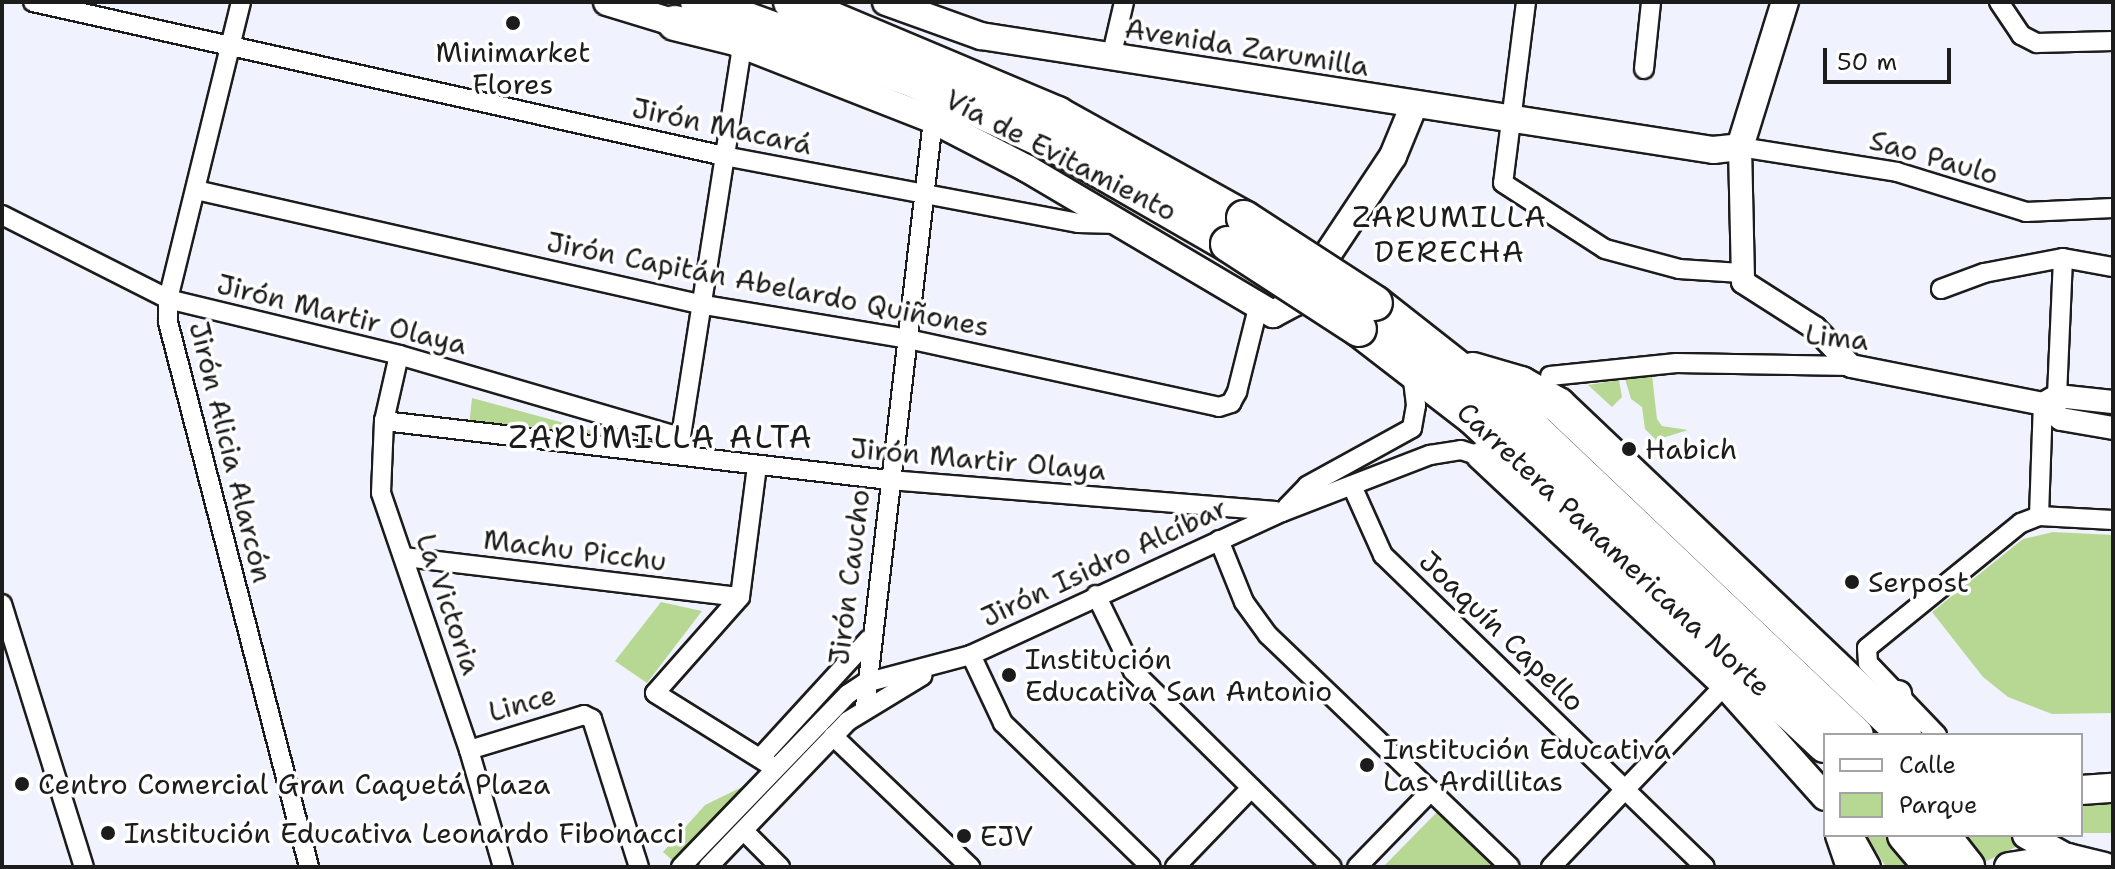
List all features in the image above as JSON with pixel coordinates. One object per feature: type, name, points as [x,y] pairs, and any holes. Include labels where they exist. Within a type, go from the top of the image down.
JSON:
[{"type":"highway","name":"Vía de Evitamiento","points":[[791,2],[856,43],[1068,152],[1236,231],[1367,316],[1461,367]]},
{"type":"highway","points":[[687,12],[805,56],[856,43],[829,2]]},
{"type":"highway","name":"Vía de Evitamiento","points":[[1367,316],[1406,370]]},
{"type":"highway","points":[[1461,367],[1521,384],[1558,405],[1910,733]]},
{"type":"highway","name":"Carretera Panamericana Norte","points":[[1461,367],[1687,591],[1823,743]]},
{"type":"highway","points":[[1406,370],[1425,404],[1480,456]]},
{"type":"highway","name":"Carretera Panamericana Norte","points":[[1406,370],[1473,417],[1687,591],[1854,733]]},
{"type":"highway","points":[[1907,837],[1932,867]]},
{"type":"highway","points":[[1944,837],[1967,867]]},
{"type":"main road","points":[[607,2],[687,12],[742,45],[933,120],[1120,224],[1258,308],[1278,314],[1294,305],[1393,156],[1414,105]]},
{"type":"main road","name":"Avenida Zarumilla","points":[[886,2],[943,13],[981,36],[1713,150],[1740,147]]},
{"type":"main road","points":[[1740,147],[1785,2]]},
{"type":"main road","points":[[1480,456],[1725,685],[1823,795]]},
{"type":"main road","points":[[1898,694],[1911,733]]},
{"type":"main road","points":[[2083,790],[2113,788]]},
{"type":"main road","points":[[1841,837],[1851,867]]},
{"type":"main road","points":[[1850,837],[1867,867]]},
{"type":"main road","points":[[2030,837],[2085,862]]},
{"type":"main road","points":[[2009,867],[2085,862],[2113,847]]},
{"type":"street","name":"Jirón Macará","points":[[33,2],[724,156],[1078,223],[1120,224]]},
{"type":"street","name":"Jirón Alicia Alarcón","points":[[241,2],[168,299],[168,322],[309,867]]},
{"type":"street","points":[[1111,58],[1124,2]]},
{"type":"street","points":[[1526,2],[1503,183],[1605,249],[1679,269],[1741,273]]},
{"type":"street","points":[[1644,69],[1651,2]]},
{"type":"street","points":[[1999,2],[2021,35],[2037,43],[2113,41]]},
{"type":"street","points":[[678,457],[699,304],[742,45]]},
{"type":"street","name":"Jirón Caucho","points":[[865,707],[869,639],[933,120]]},
{"type":"street","points":[[1740,147],[1741,273],[1754,291],[1815,328],[1851,366]]},
{"type":"street","name":"Sao Paulo","points":[[1740,147],[1897,172],[2026,212],[2113,208]]},
{"type":"street","name":"Jirón Capitán Abelardo Quiñones","points":[[196,190],[699,304],[908,339],[1219,407],[1231,403],[1237,392],[1258,308]]},
{"type":"street","name":"Jirón Martir Olaya","points":[[2,215],[168,299],[399,355],[680,437]]},
{"type":"street","points":[[2039,516],[2063,258]]},
{"type":"street","points":[[1941,289],[1984,273],[2063,258],[2113,267]]},
{"type":"street","name":"La Victoria","points":[[399,355],[384,421],[379,484],[469,750],[503,867]]},
{"type":"street","name":"Lima","points":[[1550,376],[1652,363],[1851,366],[2050,400],[2113,402]]},
{"type":"street","name":"Jirón Isidro Alcíbar","points":[[1282,512],[1307,486],[1412,428],[1416,405],[1406,370]]},
{"type":"street","points":[[2050,400],[2061,419],[2113,428]]},
{"type":"street","name":"Jirón Martir Olaya","points":[[384,421],[889,480],[1282,512]]},
{"type":"street","name":"Jirón Isidro Alcíbar","points":[[681,867],[768,762],[865,683],[971,655],[1282,512],[1443,450],[1480,456]]},
{"type":"street","points":[[757,466],[740,597],[655,693],[768,762],[869,639]]},
{"type":"street","name":"Joaquín Capello","points":[[1352,486],[1383,555],[1705,867]]},
{"type":"street","points":[[1898,694],[1868,663],[1867,648],[2015,526],[2039,516],[2113,520]]},
{"type":"street","points":[[1219,540],[1244,602],[1268,635],[1510,867]]},
{"type":"street","name":"Machu Picchu","points":[[404,557],[740,597]]},
{"type":"street","points":[[1096,595],[1133,671],[1332,867]]},
{"type":"street","points":[[2,604],[84,867]]},
{"type":"street","points":[[971,655],[1003,723],[1151,867]]},
{"type":"street","name":"Jirón Isidro Alcíbar","points":[[708,867],[833,736],[865,707],[949,662]]},
{"type":"street","points":[[1551,867],[1725,685]]},
{"type":"street","name":"Lince","points":[[469,750],[584,715],[592,719],[639,867]]},
{"type":"street","points":[[833,736],[970,867]]},
{"type":"street","points":[[1175,867],[1251,788]]},
{"type":"street","points":[[1357,867],[1431,791]]},
{"type":"street","points":[[744,831],[780,867]]},
{"type":"green space","points":[[1652,375],[1657,419],[1662,426],[1688,430],[1656,440],[1645,429],[1642,407],[1631,399],[1625,379]]},
{"type":"green space","points":[[1619,380],[1622,397],[1612,407],[1588,385]]},
{"type":"green space","points":[[472,398],[648,446],[469,427]]},
{"type":"green space","points":[[2053,532],[2113,535],[2113,713],[2052,714],[2008,697],[1983,677],[1932,612],[2023,539]]},
{"type":"green space","points":[[661,602],[702,611],[647,683],[615,661]]},
{"type":"green space","points":[[856,697],[860,700],[692,867]]},
{"type":"green space","points":[[742,787],[673,861],[663,852],[705,805]]},
{"type":"green space","points":[[2083,800],[2113,800],[2113,833],[2083,833]]},
{"type":"green space","points":[[1438,811],[1479,851],[1496,867],[1383,867]]},
{"type":"green space","points":[[1867,837],[2011,837],[2022,844],[1974,867],[1886,867]]},
{"type":"place","name":"Minimarket Flores","points":[[513,23]]},
{"type":"place","name":"Habich","points":[[1629,449]]},
{"type":"place","name":"Serpost","points":[[1852,582]]},
{"type":"place","name":"Institución Educativa San Antonio","points":[[1009,675]]},
{"type":"place","name":"Institución Educativa Las Ardillitas","points":[[1367,765]]},
{"type":"place","name":"Centro Comercial Gran Caquetá Plaza","points":[[22,784]]},
{"type":"place","name":"Institución Educativa Leonardo Fibonacci","points":[[108,833]]},
{"type":"place","name":"EJV","points":[[964,836]]},
{"type":"district","name":"ZARUMILLA DERECHA","points":[[1450,234]]},
{"type":"district","name":"ZARUMILLA ALTA","points":[[661,437]]}]
